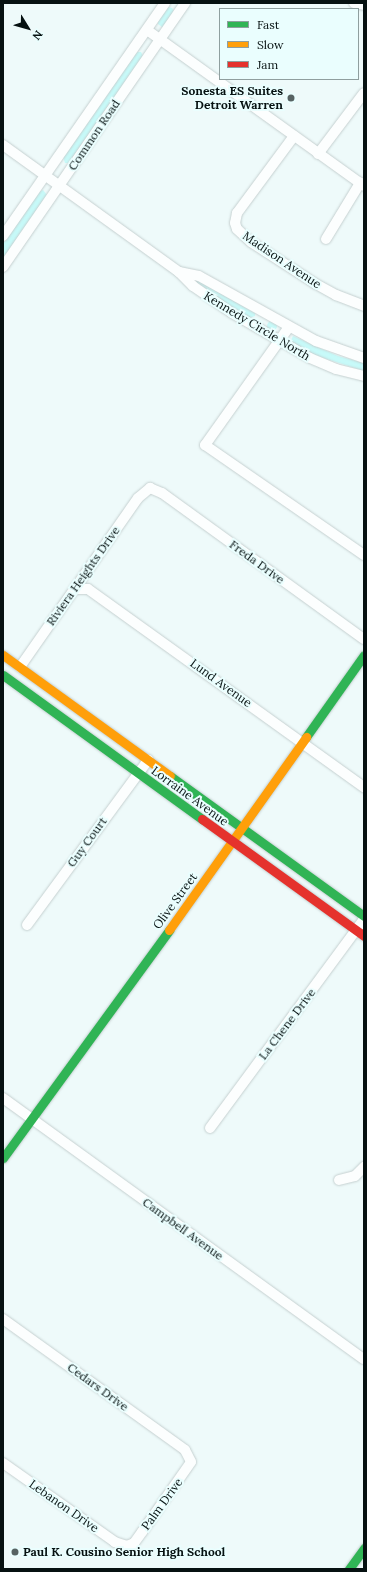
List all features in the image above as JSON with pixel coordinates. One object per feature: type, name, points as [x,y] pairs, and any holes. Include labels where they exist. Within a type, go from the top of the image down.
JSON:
[{"type":"street","name":"Common Road","points":[[3,236],[165,3]]},
{"type":"street","name":"Common Road","points":[[3,267],[185,3]]},
{"type":"street","points":[[354,3],[364,5]]},
{"type":"street","points":[[147,30],[362,185],[326,239]]},
{"type":"street","points":[[318,154],[364,93]]},
{"type":"street","name":"Madison Avenue","points":[[294,136],[237,213],[235,223],[237,229],[251,242],[316,284],[336,295],[364,306]]},
{"type":"street","name":"Kennedy Circle North","points":[[3,145],[179,272],[193,286],[217,303],[279,341],[323,364],[364,376]]},
{"type":"street","name":"Kennedy Circle North","points":[[179,272],[199,276],[289,327],[328,347],[364,358]]},
{"type":"street","points":[[289,327],[205,445],[364,555]]},
{"type":"street","name":"Riviera Heights Drive","points":[[20,667],[138,498],[150,488]]},
{"type":"street","name":"Freda Drive","points":[[150,488],[162,493],[364,639]]},
{"type":"street","name":"Lund Avenue","points":[[75,589],[88,589],[364,787]]},
{"type":"street","name":"Olive Street","points":[[3,1158],[233,842],[364,655]]},
{"type":"street","name":"Lorraine Avenue","points":[[3,656],[364,916]]},
{"type":"street","name":"Lorraine Avenue","points":[[3,675],[360,933]]},
{"type":"street","name":"Guy Court","points":[[27,925],[148,760]]},
{"type":"street","name":"La Chene Drive","points":[[210,1128],[360,933],[364,919]]},
{"type":"street","name":"Campbell Avenue","points":[[3,1098],[364,1359]]},
{"type":"street","points":[[339,1180],[355,1176],[364,1167]]},
{"type":"street","name":"Cedars Drive","points":[[3,1319],[185,1450],[190,1458]]},
{"type":"street","name":"Palm Drive","points":[[128,1546],[134,1543],[189,1466],[190,1458]]},
{"type":"street","name":"Lebanon Drive","points":[[3,1463],[115,1542],[128,1546]]},
{"type":"street","points":[[349,1569],[364,1548]]},
{"type":"shaded area","points":[[168,7],[172,8],[174,11],[164,27],[162,27],[158,24],[158,21]]},
{"type":"shaded area","points":[[137,52],[141,52],[143,56],[69,163],[65,163],[63,157]]},
{"type":"shaded area","points":[[43,190],[47,195],[3,260],[3,244],[39,192]]},
{"type":"shaded area","points":[[197,280],[255,313],[255,316],[249,318],[232,308],[196,283]]},
{"type":"shaded area","points":[[270,321],[274,321],[276,322],[276,330],[270,331],[267,328],[267,324]]},
{"type":"shaded area","points":[[293,336],[338,356],[364,363],[364,371],[317,356],[290,342]]},
{"type":"traffic: fast","points":[[306,737],[364,655]]},
{"type":"traffic: fast","points":[[3,675],[202,819]]},
{"type":"traffic: fast","points":[[170,776],[364,916]]},
{"type":"traffic: fast","points":[[3,1158],[169,930]]},
{"type":"traffic: fast","points":[[349,1569],[364,1548]]},
{"type":"traffic: slow","points":[[3,655],[170,776]]},
{"type":"traffic: slow","points":[[169,930],[306,737]]},
{"type":"traffic: jam","points":[[202,819],[364,936]]},
{"type":"place","name":"Sonesta ES Suites Detroit Warren","points":[[291,98]]},
{"type":"place","name":"Paul K. Cousino Senior High School","points":[[15,1552]]}]
